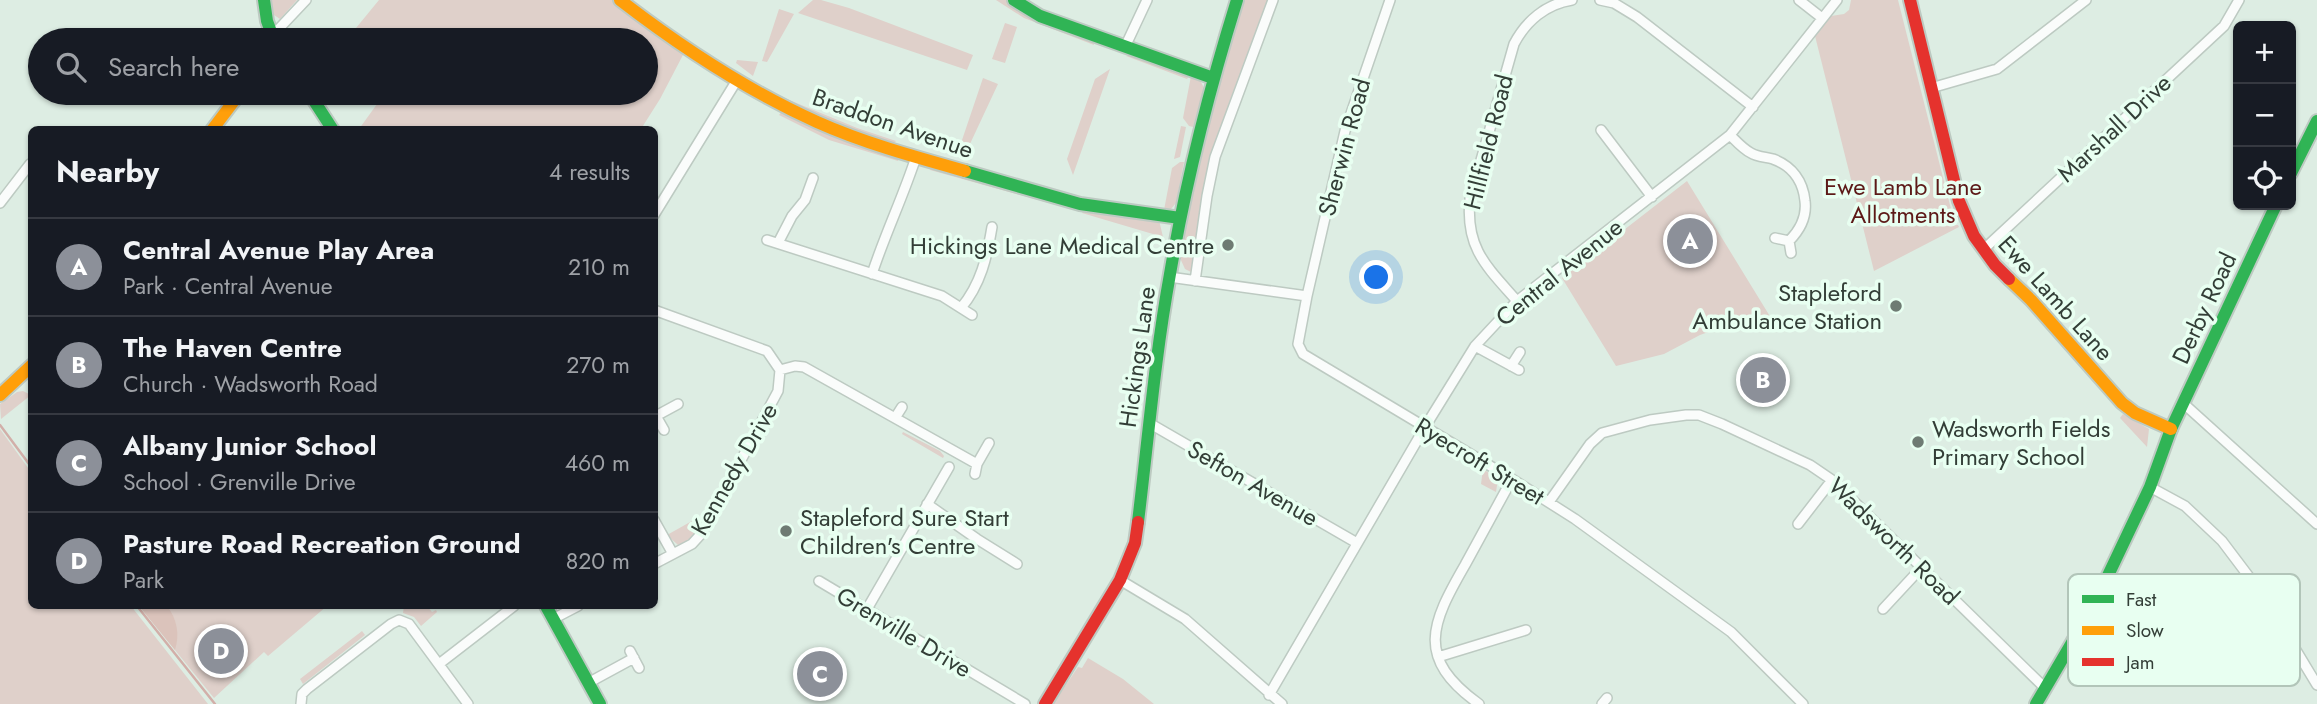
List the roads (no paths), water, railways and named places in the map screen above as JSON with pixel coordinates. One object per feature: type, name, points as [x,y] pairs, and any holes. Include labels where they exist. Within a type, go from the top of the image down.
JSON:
[{"type":"main road","points":[[264,0],[271,28]]},
{"type":"main road","name":"Braddon Avenue","points":[[620,0],[657,28]]},
{"type":"main road","points":[[1014,0],[1040,16],[1213,78]]},
{"type":"main road","name":"Hickings Lane","points":[[1045,704],[1120,580],[1137,531],[1169,277],[1180,218],[1213,78],[1237,0]]},
{"type":"main road","name":"Ewe Lamb Lane","points":[[1910,0],[1963,215],[1983,250],[2122,403],[2134,412],[2171,429]]},
{"type":"main road","name":"Braddon Avenue","points":[[658,29],[737,80],[811,120],[848,135],[916,157],[1092,206],[1180,218]]},
{"type":"main road","points":[[215,126],[231,105]]},
{"type":"main road","points":[[317,105],[330,126]]},
{"type":"main road","points":[[2296,163],[2317,121]]},
{"type":"main road","name":"Derby Road","points":[[2109,574],[2150,488],[2171,429],[2274,210]]},
{"type":"main road","points":[[2,388],[28,372]]},
{"type":"main road","points":[[548,609],[600,704]]},
{"type":"main road","name":"Derby Road","points":[[2036,704],[2068,650]]},
{"type":"street","points":[[282,28],[306,0]]},
{"type":"street","points":[[1125,47],[1147,0]]},
{"type":"street","name":"Hickings Lane","points":[[1195,281],[1215,157],[1273,0]]},
{"type":"street","name":"Sherwin Road","points":[[1307,296],[1345,131],[1390,0]]},
{"type":"street","name":"Hillfield Road","points":[[1517,301],[1484,264],[1475,248],[1468,216],[1470,199],[1514,44],[1526,26],[1541,12],[1572,0]]},
{"type":"street","points":[[1600,0],[1614,3],[1637,17],[1753,107]]},
{"type":"street","points":[[1799,0],[1822,18]]},
{"type":"street","name":"Central Avenue","points":[[1269,695],[1475,346],[1517,301],[1730,135],[1837,0]]},
{"type":"street","points":[[1931,88],[1997,69],[2086,0]]},
{"type":"street","name":"Marshall Drive","points":[[1983,250],[2224,26],[2239,0]]},
{"type":"street","points":[[658,208],[737,80]]},
{"type":"street","points":[[1601,130],[1652,197]]},
{"type":"street","points":[[1730,135],[1750,153],[1787,166],[1802,184],[1805,218],[1800,229],[1789,241]]},
{"type":"street","points":[[872,274],[916,157]]},
{"type":"street","points":[[14,165],[23,173]]},
{"type":"street","points":[[1,199],[28,167]]},
{"type":"street","points":[[778,243],[792,216],[805,200],[813,178]]},
{"type":"street","points":[[961,307],[974,293],[992,227]]},
{"type":"street","points":[[1775,238],[1789,241]]},
{"type":"street","points":[[767,240],[942,296],[972,316]]},
{"type":"street","points":[[979,241],[989,244]]},
{"type":"street","points":[[1789,241],[1791,253]]},
{"type":"street","points":[[1169,277],[1307,296]]},
{"type":"street","name":"Ryecroft Street","points":[[1307,296],[1298,344],[1303,354],[1549,502],[1731,632],[1802,704]]},
{"type":"street","name":"Kennedy Drive","points":[[658,311],[767,351],[779,370],[781,380],[778,391],[702,533],[696,540],[658,562]]},
{"type":"street","points":[[1475,346],[1515,368],[1520,352]]},
{"type":"street","points":[[779,370],[795,366],[804,368],[895,418],[976,469],[989,443]]},
{"type":"street","points":[[2183,403],[2317,524]]},
{"type":"street","points":[[658,414],[678,404]]},
{"type":"street","points":[[895,418],[902,407]]},
{"type":"street","name":"Wadsworth Road","points":[[1549,502],[1590,444],[1602,433],[1650,419],[1699,415],[1810,465],[1832,480],[2046,689]]},
{"type":"street","points":[[658,421],[664,430]]},
{"type":"street","name":"Sefton Avenue","points":[[1149,423],[1357,543]]},
{"type":"street","points":[[867,609],[949,467]]},
{"type":"street","points":[[1479,704],[1445,675],[1435,645],[1435,627],[1441,608],[1513,479]]},
{"type":"street","points":[[1798,524],[1832,480]]},
{"type":"street","points":[[2150,488],[2185,506],[2222,541],[2247,574]]},
{"type":"street","points":[[928,504],[976,539],[1017,564]]},
{"type":"street","points":[[658,527],[673,554]]},
{"type":"street","points":[[1883,609],[1922,567]]},
{"type":"street","points":[[1120,580],[1185,619],[1282,704]]},
{"type":"street","name":"Grenville Drive","points":[[820,581],[1025,704]]},
{"type":"street","points":[[439,664],[510,609]]},
{"type":"street","points":[[553,619],[572,609]]},
{"type":"street","points":[[301,704],[302,694],[307,689],[396,621],[410,624],[468,704]]},
{"type":"street","points":[[1438,657],[1526,630]]},
{"type":"street","points":[[588,683],[632,655],[639,668]]},
{"type":"street","points":[[2300,657],[2317,685]]},
{"type":"waterway","points":[[0,425],[28,463]]},
{"type":"waterway","points":[[139,609],[215,704]]},
{"type":"place","name":"Central Avenue Play Area","points":[[1690,241]]},
{"type":"place","name":"Hickings Lane Medical Centre","points":[[1228,245]]},
{"type":"place","name":"Stapleford Ambulance Station","points":[[1896,306]]},
{"type":"place","name":"The Haven Centre","points":[[1763,380]]},
{"type":"place","name":"Wadsworth Fields Primary School","points":[[1918,442]]},
{"type":"place","name":"Stapleford Sure Start Children's Centre","points":[[786,531]]},
{"type":"place","name":"Pasture Road Recreation Ground","points":[[221,651]]},
{"type":"place","name":"Albany Junior School","points":[[820,674]]},
{"type":"park label","name":"Ewe Lamb Lane Allotments","points":[[1903,200]]}]
